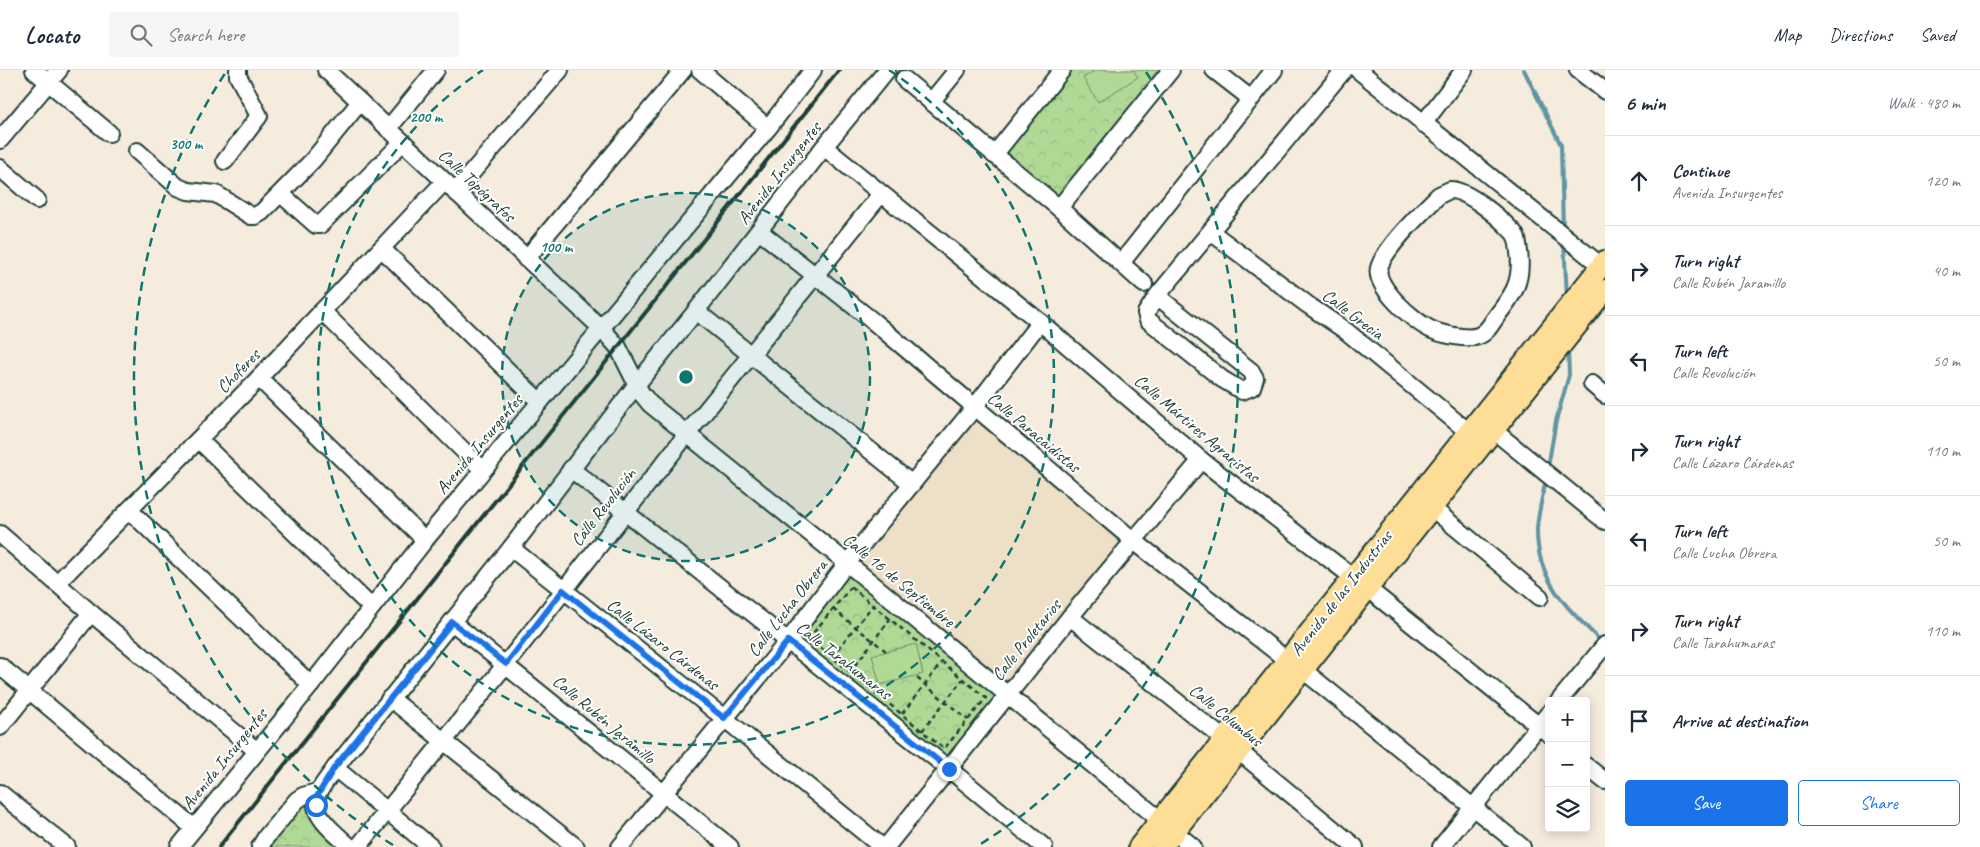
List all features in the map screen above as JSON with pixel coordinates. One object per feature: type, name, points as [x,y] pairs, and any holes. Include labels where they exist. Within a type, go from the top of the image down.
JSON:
[{"type":"main road","name":"Avenida de las Industrias","points":[[1360,583],[1432,508],[1543,339],[1604,265]]},
{"type":"main road","name":"Avenida de las Industrias","points":[[1139,847],[1165,833],[1231,745],[1360,583],[1481,435],[1547,364],[1605,290]]},
{"type":"street","points":[[34,70],[54,76],[109,133]]},
{"type":"street","points":[[225,161],[259,116],[238,76],[238,70]]},
{"type":"street","name":"Calle Topógrafos","points":[[326,70],[601,328]]},
{"type":"street","points":[[388,129],[436,70]]},
{"type":"street","name":"Choferes","points":[[57,583],[199,440],[382,249],[449,187],[560,70]]},
{"type":"street","points":[[526,259],[683,70]]},
{"type":"street","points":[[700,70],[768,128]]},
{"type":"street","name":"Avenida Insurgentes","points":[[179,847],[311,685],[425,540],[768,128],[813,70]]},
{"type":"street","name":"Avenida Insurgentes","points":[[318,794],[334,768],[452,622],[637,384],[887,70]]},
{"type":"street","points":[[931,102],[957,70]]},
{"type":"street","points":[[994,155],[1062,70]]},
{"type":"street","points":[[1059,208],[1171,70]]},
{"type":"street","points":[[1214,70],[1250,98]]},
{"type":"street","points":[[1121,263],[1274,70]]},
{"type":"street","points":[[1158,296],[1252,371],[1255,378],[1252,387],[1242,391],[1222,379],[1148,320],[1146,316],[1147,310],[1158,296],[1210,232],[1344,70]]},
{"type":"street","points":[[1358,70],[1504,190],[1576,246],[1604,265]]},
{"type":"street","points":[[1423,124],[1464,70]]},
{"type":"street","points":[[1578,70],[1605,91]]},
{"type":"street","points":[[0,140],[54,76]]},
{"type":"street","points":[[904,79],[1059,208],[1144,284]]},
{"type":"street","points":[[137,151],[178,188],[216,194],[251,216],[255,216],[281,194],[321,151],[360,102]]},
{"type":"street","points":[[281,194],[316,225],[320,225],[402,142]]},
{"type":"street","name":"Calle Mártires Agraristas","points":[[824,147],[1040,322],[1201,460],[1545,724]]},
{"type":"street","points":[[0,168],[37,200]]},
{"type":"street","points":[[1455,190],[1462,192],[1489,211],[1514,232],[1516,237],[1520,269],[1513,294],[1487,330],[1478,336],[1471,338],[1447,334],[1424,326],[1387,293],[1382,285],[1379,269],[1387,252],[1434,200],[1444,192],[1455,190]]},
{"type":"street","points":[[1489,211],[1504,190]]},
{"type":"street","name":"Calle Revolución","points":[[358,847],[506,664],[625,511],[881,194]]},
{"type":"street","name":"Calle Paracaidistas","points":[[759,231],[874,322],[1134,541],[1295,665],[1522,847]]},
{"type":"street","name":"Calle Grecia","points":[[1210,232],[1346,331],[1481,435],[1531,462],[1605,521]]},
{"type":"street","points":[[382,249],[540,402]]},
{"type":"street","points":[[696,311],[912,484]]},
{"type":"street","points":[[322,312],[483,470]]},
{"type":"street","name":"Calle Lucha Obrera","points":[[620,847],[788,641],[847,563],[974,408],[1040,322]]},
{"type":"street","name":"Calle 16 de Septiembre","points":[[601,328],[618,347],[637,384],[650,404],[1007,695],[1165,833],[1193,847]]},
{"type":"street","points":[[259,378],[425,540]]},
{"type":"street","points":[[1592,384],[1605,395]]},
{"type":"street","points":[[199,440],[371,607]]},
{"type":"street","name":"Calle Proletarios","points":[[886,847],[1070,617],[1201,460]]},
{"type":"street","name":"Calle Tarahumaras","points":[[571,469],[949,769],[1044,847]]},
{"type":"street","points":[[1432,508],[1540,598]]},
{"type":"street","points":[[129,510],[311,685]]},
{"type":"street","points":[[0,534],[91,613],[257,750]]},
{"type":"street","name":"Calle Lázaro Cárdenas","points":[[510,548],[724,718],[882,847]]},
{"type":"street","points":[[0,727],[91,613]]},
{"type":"street","name":"Calle Columbus","points":[[1070,617],[1356,847]]},
{"type":"street","name":"Calle Rubén Jaramillo","points":[[452,622],[730,847]]},
{"type":"street","points":[[1562,697],[1602,648]]},
{"type":"street","points":[[0,666],[194,828]]},
{"type":"street","points":[[390,698],[576,847]]},
{"type":"street","points":[[1441,847],[1545,724]]},
{"type":"street","points":[[334,768],[432,847]]},
{"type":"street","points":[[1590,769],[1605,781]]},
{"type":"street","points":[[0,793],[67,847]]},
{"type":"street","points":[[260,847],[297,800],[303,796],[318,794],[316,805],[324,821],[350,847]]},
{"type":"path","points":[[851,587],[986,698],[944,749],[809,638],[833,609],[851,587]]},
{"type":"path","points":[[832,656],[873,605]]},
{"type":"path","points":[[833,609],[886,652]]},
{"type":"path","points":[[850,672],[890,618]]},
{"type":"path","points":[[902,714],[942,662]]},
{"type":"path","points":[[917,678],[968,720]]},
{"type":"path","points":[[922,730],[963,679]]},
{"type":"shaded area","points":[[974,408],[1124,542],[1007,695],[847,563]]},
{"type":"green space","points":[[1062,70],[1171,70],[1059,208],[994,155]]},
{"type":"green space","points":[[1096,70],[1133,70],[1138,77],[1098,102],[1083,78]]},
{"type":"green space","points":[[847,563],[1007,695],[949,769],[788,641]]},
{"type":"green space","points":[[916,644],[923,674],[880,685],[872,655]]},
{"type":"green space","points":[[316,798],[350,847],[260,847],[283,816]]},
{"type":"waterway","points":[[1524,70],[1561,145],[1563,230]]},
{"type":"waterway","points":[[1564,242],[1567,297]]},
{"type":"waterway","points":[[1548,467],[1556,421],[1569,375],[1568,349]]},
{"type":"waterway","points":[[1546,479],[1537,529],[1538,547],[1542,564],[1556,592],[1577,618],[1602,642]]},
{"type":"railway","points":[[219,847],[839,70]]},
{"type":"route","points":[[316,805],[316,798],[334,768],[452,622],[506,664],[563,590],[724,718],[788,641],[949,769]]}]
